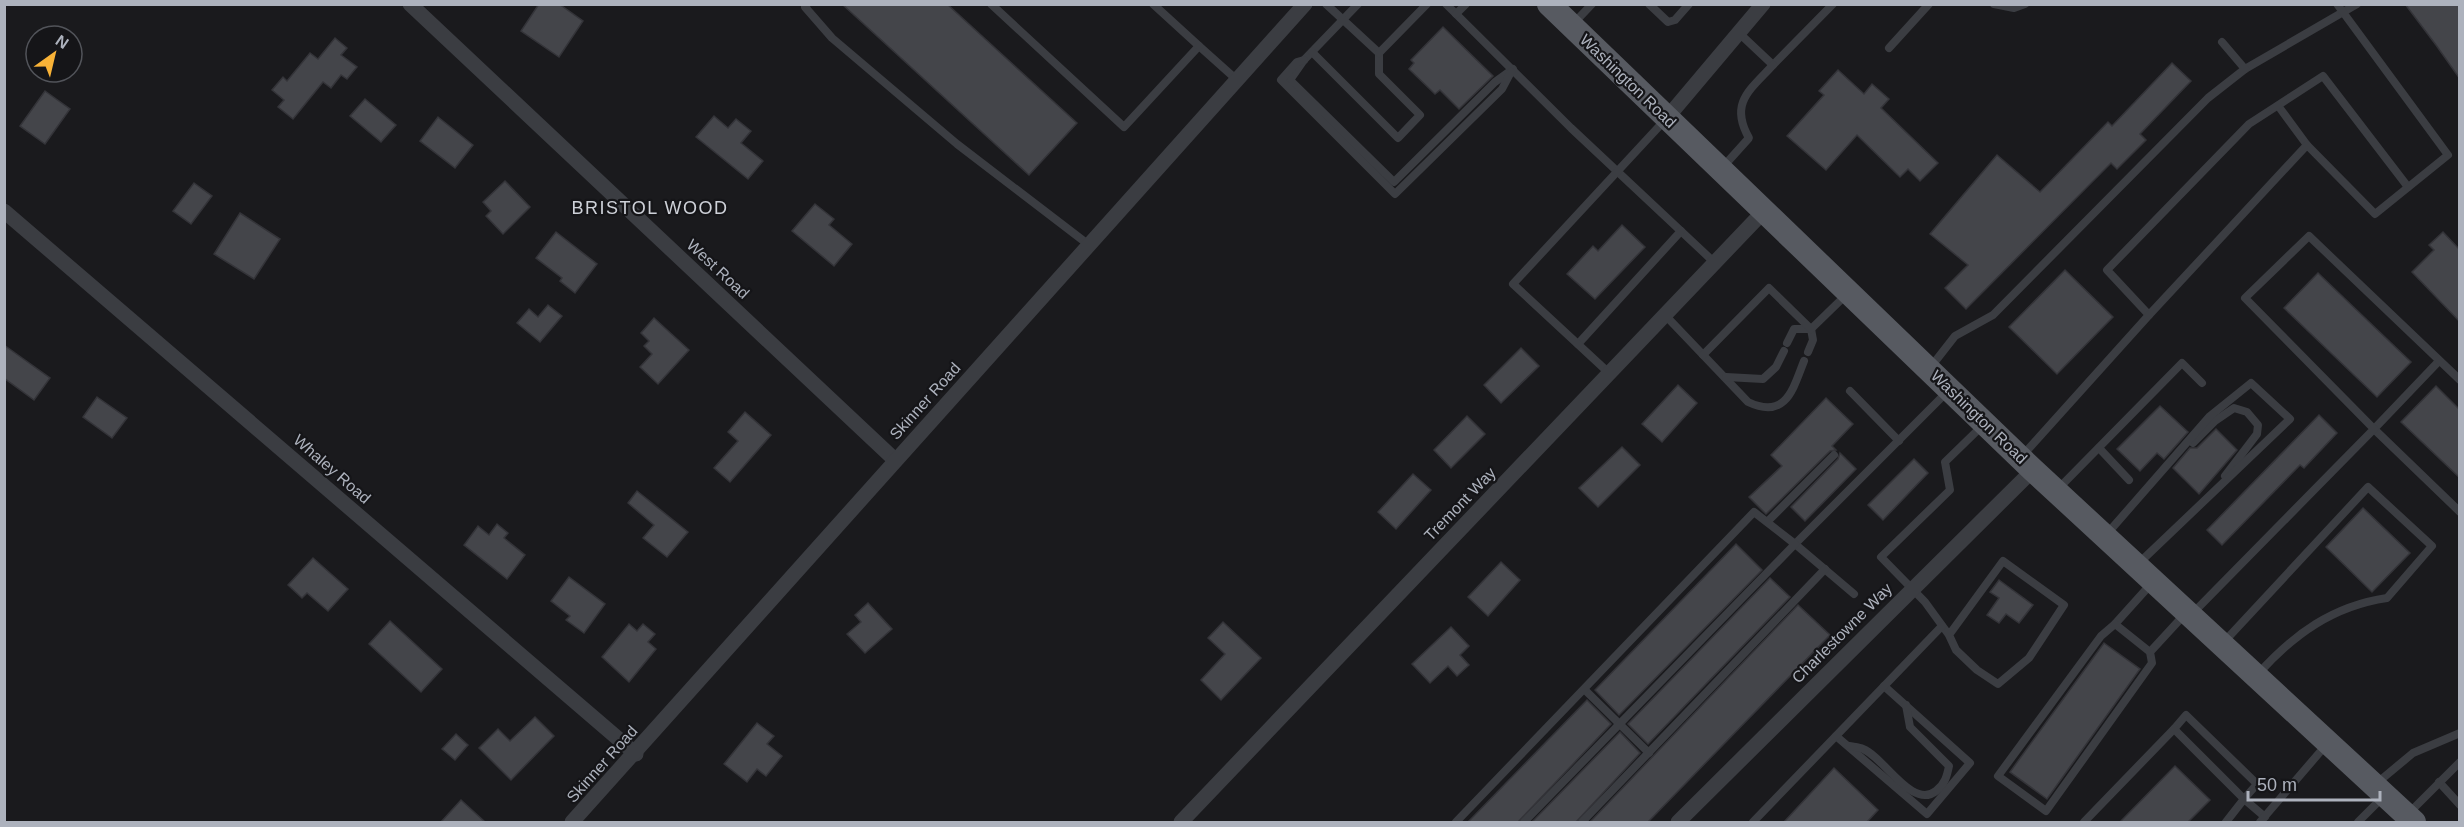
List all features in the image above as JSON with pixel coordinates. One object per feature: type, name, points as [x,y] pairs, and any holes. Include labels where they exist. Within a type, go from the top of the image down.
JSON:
[{"type":"main road","name":"Washington Road","points":[[1562,17],[2027,464],[2410,819]]},
{"type":"street","points":[[1666,119],[1763,4]]},
{"type":"street","name":"Skinner Road","points":[[572,822],[636,754],[895,460],[1303,5]]},
{"type":"street","name":"West Road","points":[[419,7],[895,460]]},
{"type":"street","name":"Tremont Way","points":[[1181,822],[1765,210]]},
{"type":"street","name":"Whaley Road","points":[[4,211],[636,754]]},
{"type":"street","name":"Charlestowne Way","points":[[1683,821],[1911,589],[2027,464]]},
{"type":"lane","points":[[807,4],[805,7],[840,45],[957,144],[1089,245]]},
{"type":"lane","points":[[991,4],[1124,127],[1199,46]]},
{"type":"lane","points":[[1153,4],[1237,80]]},
{"type":"lane","points":[[1312,52],[1398,138],[1420,115],[1379,74],[1378,53],[1326,4]]},
{"type":"lane","points":[[1358,4],[1304,60],[1290,80],[1394,182],[1495,82],[1513,69]]},
{"type":"lane","points":[[1378,53],[1427,4]]},
{"type":"lane","points":[[1446,4],[1617,172],[1714,263]]},
{"type":"lane","points":[[1456,14],[1466,4]]},
{"type":"lane","points":[[1542,4],[1562,17],[1592,4]]},
{"type":"lane","points":[[1649,4],[1668,22],[1675,20],[1689,4]]},
{"type":"lane","points":[[1721,169],[1749,138],[1742,126],[1739,112],[1744,96],[1833,4]]},
{"type":"lane","points":[[1889,48],[1929,4]]},
{"type":"lane","points":[[1994,4],[2014,8],[2025,4]]},
{"type":"lane","points":[[2279,107],[2307,145],[2375,214],[2448,154],[2337,4]]},
{"type":"lane","points":[[1930,369],[1955,336],[1993,315],[2208,98],[2245,69],[2357,4]]},
{"type":"lane","points":[[1739,33],[1773,65]]},
{"type":"lane","points":[[2222,42],[2245,69]]},
{"type":"lane","points":[[2149,315],[2107,270],[2249,124],[2279,107],[2323,76],[2408,187]]},
{"type":"lane","points":[[1609,373],[1513,284],[1666,119]]},
{"type":"lane","points":[[2027,464],[2149,315],[2307,145]]},
{"type":"lane","points":[[1578,344],[1681,231]]},
{"type":"lane","points":[[2460,380],[2309,236],[2245,298],[2374,429],[2460,512]]},
{"type":"lane","points":[[1703,355],[1769,288],[1810,329],[1813,340],[1808,352]]},
{"type":"lane","points":[[1726,377],[1763,380],[1776,367],[1794,328],[1810,329],[1850,292]]},
{"type":"lane","points":[[1665,315],[1748,402],[1760,408],[1777,406],[1789,398],[1804,361]]},
{"type":"lane","points":[[2150,652],[2439,361]]},
{"type":"lane","points":[[2056,490],[2182,363],[2202,383]]},
{"type":"lane","points":[[2105,536],[2210,416],[2251,383],[2290,419],[2211,494]]},
{"type":"lane","points":[[1524,822],[1950,388]]},
{"type":"lane","points":[[1850,391],[1899,441]]},
{"type":"lane","points":[[2115,624],[2150,652],[2152,663],[2046,811],[1998,776],[2101,636],[2115,624],[2145,573],[2211,494],[2256,434],[2258,425],[2247,412],[2235,408],[2215,421],[2191,444],[2181,450]]},
{"type":"lane","points":[[1950,635],[2003,561],[2064,605],[2030,658],[1998,684],[1977,670],[1956,650],[1950,635],[1881,557],[1950,490],[1945,462],[1985,423]]},
{"type":"lane","points":[[2099,448],[2129,480]]},
{"type":"lane","points":[[1767,522],[1834,455]]},
{"type":"lane","points":[[2222,644],[2368,488],[2432,546],[2387,598],[2357,603],[2312,625],[2276,654],[2256,675]]},
{"type":"lane","points":[[1456,822],[1754,512],[1854,594]]},
{"type":"lane","points":[[1582,822],[1824,569]]},
{"type":"lane","points":[[1752,822],[1942,626]]},
{"type":"lane","points":[[1836,735],[1927,814],[1970,763],[1884,686]]},
{"type":"lane","points":[[1585,690],[1649,753]]},
{"type":"lane","points":[[1848,746],[1864,749],[1916,794],[1927,796],[1937,790],[1947,778],[1949,766],[1910,727],[1906,705]]},
{"type":"lane","points":[[2084,822],[2186,715],[2257,784],[2226,822]]},
{"type":"lane","points":[[2174,729],[2263,820],[2329,742]]},
{"type":"lane","points":[[2358,822],[2380,790],[2413,753],[2460,733]]},
{"type":"lane","points":[[2410,819],[2439,782],[2460,762]]},
{"type":"lane","points":[[2439,782],[2458,801]]},
{"type":"building","points":[[539,4],[559,4],[583,21],[559,57],[521,31]]},
{"type":"building","points":[[842,4],[947,4],[1077,123],[1029,175]]},
{"type":"building","points":[[2405,4],[2460,4],[2460,79],[2436,45]]},
{"type":"building","points":[[1443,27],[1493,76],[1459,109],[1440,90],[1435,94],[1409,69],[1414,63],[1411,60]]},
{"type":"building","points":[[335,38],[347,48],[341,55],[357,67],[347,79],[341,75],[331,88],[323,82],[293,119],[278,107],[284,100],[272,90],[283,77],[287,81],[310,53],[318,59]]},
{"type":"building","points":[[2172,63],[2191,81],[2140,134],[2146,140],[2117,169],[2111,163],[1966,309],[1945,288],[1968,265],[1930,234],[1997,155],[2040,192],[2108,122],[2112,126]]},
{"type":"building","points":[[1838,70],[1864,94],[1872,84],[1889,99],[1881,108],[1938,163],[1920,181],[1908,169],[1900,177],[1857,135],[1826,170],[1787,136],[1824,95],[1819,91]]},
{"type":"building","points":[[45,91],[70,109],[45,144],[20,126]]},
{"type":"building","points":[[365,99],[396,125],[381,142],[350,116]]},
{"type":"building","points":[[714,116],[728,128],[736,119],[751,131],[741,143],[763,161],[748,179],[696,137]]},
{"type":"building","points":[[438,117],[473,145],[455,168],[420,141]]},
{"type":"building","points":[[505,181],[530,207],[503,234],[486,216],[491,211],[483,202]]},
{"type":"building","points":[[194,183],[212,196],[191,224],[173,211]]},
{"type":"building","points":[[815,204],[834,219],[829,225],[852,244],[834,266],[792,231]]},
{"type":"building","points":[[240,213],[280,239],[254,279],[214,254]]},
{"type":"building","points":[[1622,225],[1645,247],[1595,299],[1567,274],[1593,246],[1598,251]]},
{"type":"building","points":[[556,232],[597,264],[575,293],[560,281],[562,278],[536,258]]},
{"type":"building","points":[[2443,232],[2460,250],[2460,322],[2412,272],[2434,250],[2429,245]]},
{"type":"building","points":[[2065,270],[2113,317],[2057,374],[2009,327]]},
{"type":"building","points":[[2318,273],[2411,362],[2377,397],[2284,308]]},
{"type":"building","points":[[548,305],[562,316],[540,342],[517,323],[529,309],[538,317]]},
{"type":"building","points":[[654,318],[689,350],[658,384],[640,367],[652,354],[644,346],[649,341],[641,333]]},
{"type":"building","points":[[4,345],[50,378],[34,400],[4,378]]},
{"type":"building","points":[[1521,348],[1539,366],[1501,403],[1484,385]]},
{"type":"building","points":[[1678,385],[1697,403],[1662,442],[1642,424]]},
{"type":"building","points":[[2436,386],[2460,410],[2460,478],[2401,422]]},
{"type":"building","points":[[97,397],[127,418],[112,438],[83,417]]},
{"type":"building","points":[[1826,398],[1853,424],[1832,446],[1836,450],[1830,451],[1766,514],[1749,497],[1782,466],[1771,455]]},
{"type":"building","points":[[2160,406],[2188,432],[2164,459],[2157,453],[2140,471],[2117,449]]},
{"type":"building","points":[[745,412],[771,435],[730,482],[714,468],[738,441],[728,432]]},
{"type":"building","points":[[2319,415],[2337,433],[2304,468],[2300,465],[2222,545],[2207,530]]},
{"type":"building","points":[[1467,416],[1485,434],[1451,468],[1434,450]]},
{"type":"building","points":[[2216,429],[2237,450],[2199,494],[2173,468],[2190,448],[2197,448]]},
{"type":"building","points":[[1622,447],[1640,465],[1598,507],[1579,488]]},
{"type":"building","points":[[1840,453],[1856,469],[1805,521],[1791,507],[1838,459]]},
{"type":"building","points":[[1914,459],[1928,473],[1883,520],[1868,505]]},
{"type":"building","points":[[1413,474],[1431,490],[1396,529],[1378,512]]},
{"type":"building","points":[[637,491],[688,532],[667,557],[643,538],[654,525],[628,503]]},
{"type":"building","points":[[2363,508],[2410,553],[2372,592],[2326,547]]},
{"type":"building","points":[[497,524],[508,533],[504,538],[525,555],[507,579],[464,545],[478,526],[489,535]]},
{"type":"building","points":[[1736,544],[1762,570],[1619,715],[1595,690]]},
{"type":"building","points":[[313,558],[348,589],[328,611],[307,593],[302,598],[288,585]]},
{"type":"building","points":[[1501,562],[1520,580],[1488,616],[1468,597]]},
{"type":"building","points":[[569,577],[605,604],[584,633],[566,620],[570,616],[551,601]]},
{"type":"building","points":[[1770,578],[1790,597],[1648,744],[1628,724]]},
{"type":"building","points":[[1999,580],[2033,605],[2019,623],[2006,614],[1999,623],[1987,615],[1999,598],[1990,592]]},
{"type":"building","points":[[868,603],[892,629],[865,653],[847,634],[861,622],[855,615]]},
{"type":"building","points":[[1798,605],[1830,635],[1648,822],[1590,822]]},
{"type":"building","points":[[390,621],[442,669],[421,692],[369,644]]},
{"type":"building","points":[[1223,622],[1261,658],[1221,700],[1201,680],[1225,654],[1208,638]]},
{"type":"building","points":[[629,624],[637,631],[643,624],[655,634],[648,642],[656,649],[629,682],[602,657]]},
{"type":"building","points":[[1451,627],[1469,646],[1460,655],[1469,665],[1457,676],[1448,666],[1430,683],[1412,664]]},
{"type":"building","points":[[2104,643],[2140,669],[2047,799],[2010,772]]},
{"type":"building","points":[[1587,700],[1611,724],[1518,822],[1468,822]]},
{"type":"building","points":[[535,717],[554,736],[511,780],[479,748],[498,729],[510,741]]},
{"type":"building","points":[[757,723],[774,736],[767,744],[782,756],[766,776],[757,769],[747,782],[724,764]]},
{"type":"building","points":[[1620,732],[1640,753],[1576,822],[1532,822]]},
{"type":"building","points":[[456,734],[468,745],[455,760],[442,749]]},
{"type":"building","points":[[2175,766],[2210,800],[2188,822],[2120,822]]},
{"type":"building","points":[[1834,768],[1878,810],[1867,822],[1784,822]]},
{"type":"building","points":[[461,800],[485,822],[441,822]]},
{"type":"district","name":"BRISTOL WOOD","points":[[650,208]]}]
